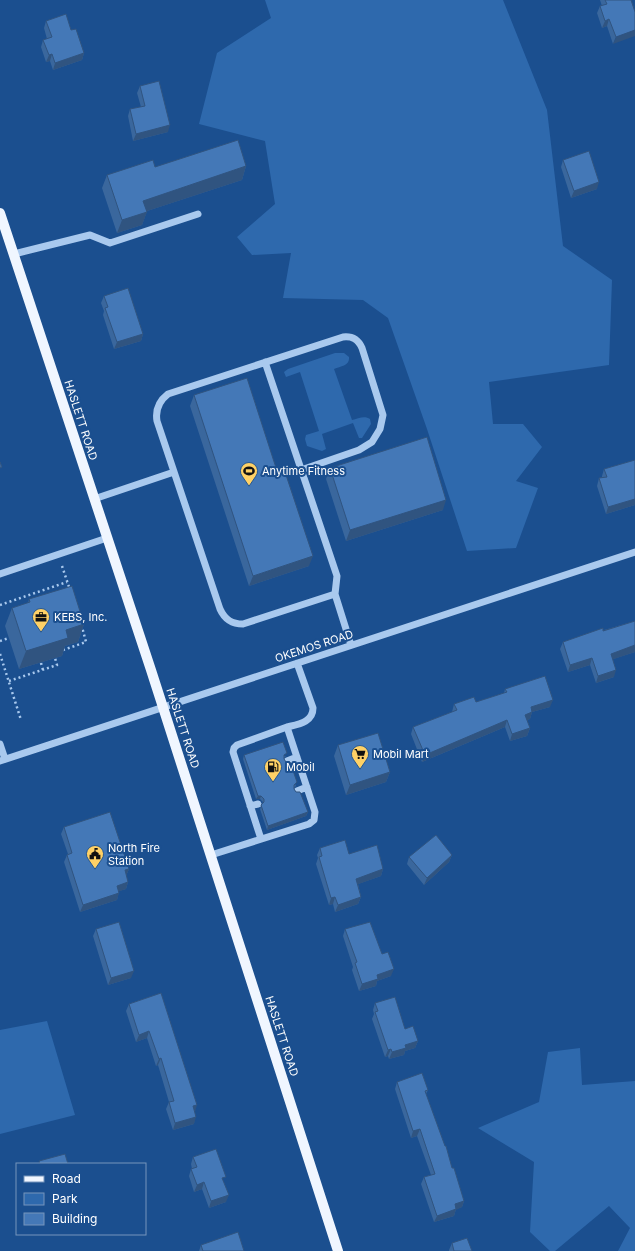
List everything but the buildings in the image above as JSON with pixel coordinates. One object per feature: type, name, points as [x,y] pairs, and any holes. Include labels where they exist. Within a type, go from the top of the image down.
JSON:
[{"type":"main road","name":"HASLETT ROAD","points":[[0,213],[163,707],[338,1251]]},
{"type":"street","points":[[14,254],[90,235],[110,243],[198,214]]},
{"type":"street","points":[[302,470],[359,450],[372,442],[380,429],[383,415],[362,348],[355,338],[349,336],[343,337],[168,394],[163,398],[157,410],[157,421],[220,609],[226,619],[237,624],[243,624],[335,594]]},
{"type":"street","points":[[265,362],[337,576],[335,594],[351,645]]},
{"type":"street","points":[[94,499],[174,472]]},
{"type":"street","points":[[0,574],[107,538]]},
{"type":"street","name":"OKEMOS ROAD","points":[[2,760],[635,552]]},
{"type":"street","points":[[261,838],[250,806],[244,775],[234,757],[233,752],[234,748],[241,743],[307,721],[312,716],[313,708],[297,663]]},
{"type":"street","points":[[211,855],[309,824],[314,820],[315,812],[287,727]]},
{"type":"street","points":[[0,744],[2,760]]},
{"type":"street","points":[[287,761],[297,757]]},
{"type":"street","points":[[297,791],[307,787]]},
{"type":"street","points":[[250,806],[258,804]]},
{"type":"path","points":[[59,554],[71,595]]},
{"type":"path","points":[[0,605],[67,582]]},
{"type":"path","points":[[60,651],[86,642],[80,622]]},
{"type":"path","points":[[0,641],[9,638]]},
{"type":"path","points":[[0,654],[21,720]]},
{"type":"path","points":[[8,681],[57,665],[55,658]]},
{"type":"path","points":[[41,662],[43,670]]},
{"type":"green space","points":[[265,0],[503,0],[547,110],[563,246],[612,280],[609,365],[489,382],[493,424],[523,424],[542,447],[516,481],[538,488],[516,548],[467,551],[427,429],[388,318],[363,300],[283,298],[291,253],[252,255],[237,237],[275,204],[265,141],[199,124],[217,53],[271,18]]},
{"type":"green space","points":[[335,353],[344,353],[349,357],[347,364],[334,369],[352,420],[366,417],[370,419],[371,424],[362,438],[359,438],[353,423],[322,434],[326,449],[322,451],[307,446],[305,439],[306,435],[319,431],[300,372],[286,377],[284,372],[288,369]]},
{"type":"green space","points":[[47,1021],[75,1115],[0,1134],[0,1030]]},
{"type":"green space","points":[[580,1048],[582,1085],[635,1081],[635,1251],[618,1251],[630,1228],[609,1206],[555,1251],[550,1251],[530,1232],[534,1162],[478,1128],[539,1102],[548,1052]]},
{"type":"place","name":"Anytime Fitness","points":[[249,486]]},
{"type":"place","name":"KEBS, Inc.","points":[[41,632]]},
{"type":"place","name":"Mobil Mart","points":[[360,769]]},
{"type":"place","name":"Mobil","points":[[273,782]]},
{"type":"place","name":"North Fire Station","points":[[95,869]]}]
